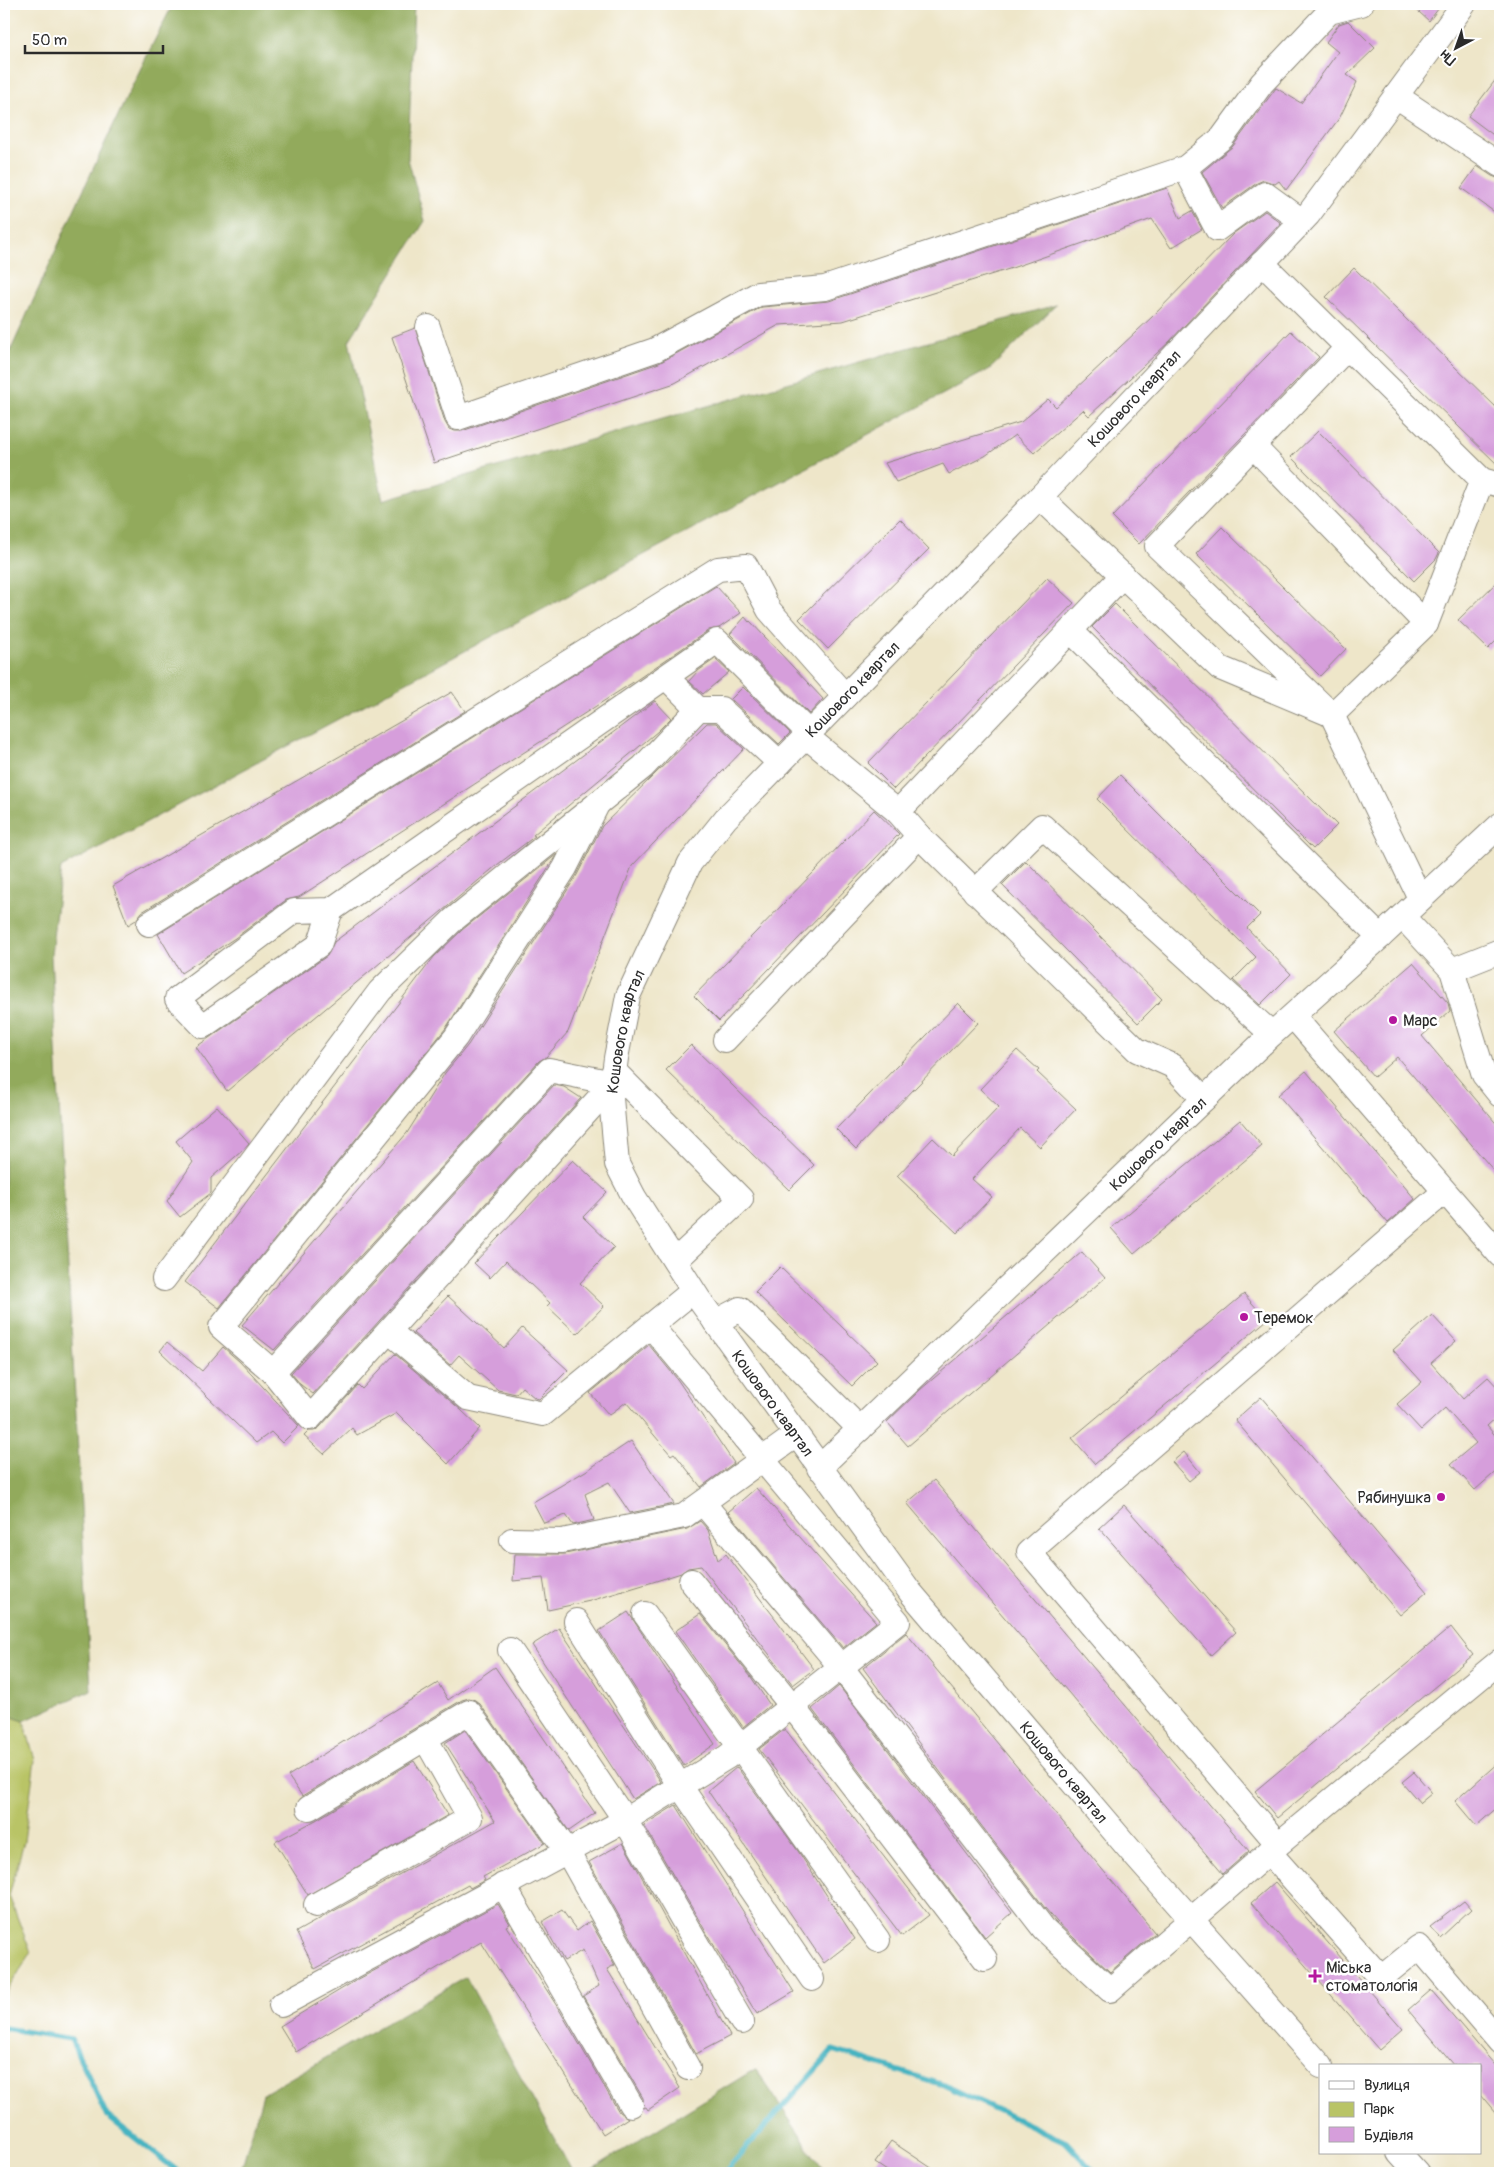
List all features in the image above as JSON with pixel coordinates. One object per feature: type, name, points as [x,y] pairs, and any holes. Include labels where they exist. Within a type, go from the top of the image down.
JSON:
[{"type":"street","points":[[428,326],[458,418],[655,350],[758,294],[825,288],[1185,168],[1222,138],[1262,83],[1329,12],[1362,4]]},
{"type":"street","name":"Кошового квартал","points":[[1319,2064],[1190,1920],[911,1592],[819,1468],[693,1291],[634,1197],[617,1164],[611,1098],[628,996],[690,862],[726,818],[1040,496],[1302,221],[1464,4]]},
{"type":"street","points":[[1396,96],[1499,161]]},
{"type":"street","points":[[1185,168],[1217,229],[1265,194],[1302,221]]},
{"type":"street","points":[[1262,263],[1347,348],[1491,483],[1426,624],[1332,715]]},
{"type":"street","points":[[1347,348],[1158,546],[1332,715],[1420,898]]},
{"type":"street","points":[[1253,446],[1426,624]]},
{"type":"street","points":[[1040,496],[1220,668],[1332,715]]},
{"type":"street","points":[[150,924],[718,569],[746,566],[769,610],[845,696]]},
{"type":"street","points":[[898,812],[1123,575]]},
{"type":"street","points":[[1071,631],[1380,937]]},
{"type":"street","points":[[331,910],[319,945],[202,1026],[178,999],[294,911],[331,910],[717,642],[808,734],[898,812],[919,836],[975,892],[1137,1050],[1173,1066],[1204,1099]]},
{"type":"street","points":[[666,677],[698,709],[721,709],[780,763]]},
{"type":"street","points":[[164,1279],[380,991],[453,920],[643,767],[698,709]]},
{"type":"street","points":[[598,803],[565,868],[456,1037],[221,1327],[274,1372],[310,1418],[614,1077]]},
{"type":"street","name":"Кошового квартал","points":[[819,1468],[1272,1034],[1500,825]]},
{"type":"street","points":[[975,892],[1042,826],[1272,1034]]},
{"type":"street","points":[[726,1040],[919,836]]},
{"type":"street","points":[[1402,916],[1452,970],[1484,1075],[1500,1096]]},
{"type":"street","points":[[1452,970],[1500,951]]},
{"type":"street","points":[[1293,1016],[1500,1255]]},
{"type":"street","points":[[274,1372],[549,1070],[614,1077],[742,1199],[674,1261]]},
{"type":"street","points":[[1444,1192],[1029,1552],[1381,1978],[1419,1947],[1500,2042]]},
{"type":"street","points":[[389,1330],[468,1398],[543,1414],[693,1291]]},
{"type":"street","points":[[715,1322],[740,1309],[860,1429]]},
{"type":"street","points":[[281,2005],[625,1820],[727,1758],[898,1622],[651,1326]]},
{"type":"street","points":[[512,1540],[562,1541],[684,1516],[796,1435]]},
{"type":"street","points":[[703,1502],[841,1667],[1044,1929],[1110,1990],[1273,1848],[1500,1661]]},
{"type":"street","points":[[691,1581],[792,1706],[985,1959]]},
{"type":"street","points":[[645,1614],[878,1940]]},
{"type":"street","points":[[576,1620],[680,1786],[812,1979]]},
{"type":"street","points":[[510,1650],[625,1820],[742,2022]]},
{"type":"street","points":[[310,1808],[469,1712],[567,1852],[688,2068]]},
{"type":"street","points":[[316,1905],[470,1818],[425,1738]]},
{"type":"street","points":[[503,1885],[631,2105]]},
{"type":"street","points":[[1400,2154],[1417,2173]]},
{"type":"green space","points":[[173,4],[414,4],[408,159],[425,221],[349,341],[383,500],[1056,305],[990,369],[61,868],[51,955],[91,1690],[24,1721],[4,1714],[4,365],[107,138]]},
{"type":"green space","points":[[4,1714],[24,1721],[35,1760],[24,1841],[9,1896],[31,1953],[4,1995]]},
{"type":"green space","points":[[466,1977],[573,2173],[240,2173],[263,2094]]},
{"type":"green space","points":[[755,2069],[825,2173],[586,2173]]},
{"type":"building","points":[[1410,4],[1442,4],[1429,21]]},
{"type":"building","points":[[1348,21],[1375,48],[1347,75],[1357,82],[1340,117],[1286,190],[1279,181],[1275,184],[1264,180],[1222,208],[1202,172],[1233,146],[1276,88],[1301,103],[1338,52],[1326,42],[1339,24]]},
{"type":"building","points":[[1500,74],[1500,140],[1468,116]]},
{"type":"building","points":[[1477,166],[1500,179],[1500,216],[1461,188]]},
{"type":"building","points":[[1167,188],[1180,218],[1192,211],[1202,229],[1171,248],[1152,219],[1009,269],[843,321],[779,325],[675,383],[434,463],[392,337],[415,328],[445,422],[449,429],[462,431],[659,363],[762,307],[829,301]]},
{"type":"building","points":[[1265,211],[1281,223],[1169,342],[1089,416],[1083,410],[1034,453],[1015,435],[985,456],[949,474],[943,464],[896,482],[885,463],[1021,422],[1048,399],[1056,407],[1152,317],[1234,233]]},
{"type":"building","points":[[1354,268],[1500,411],[1500,467],[1326,297]]},
{"type":"building","points":[[1291,331],[1319,357],[1139,544],[1112,517]]},
{"type":"building","points":[[1318,431],[1439,553],[1436,559],[1414,581],[1291,457]]},
{"type":"building","points":[[900,519],[929,549],[828,649],[799,619]]},
{"type":"building","points":[[1222,527],[1346,649],[1320,676],[1196,554]]},
{"type":"building","points":[[1047,578],[1074,603],[894,789],[868,763]]},
{"type":"building","points":[[1500,579],[1500,637],[1488,649],[1458,620]]},
{"type":"building","points":[[716,586],[741,613],[719,628],[709,630],[635,681],[299,897],[286,900],[235,938],[181,973],[158,934]]},
{"type":"building","points":[[1115,604],[1337,825],[1313,849],[1092,627]]},
{"type":"building","points":[[745,617],[823,699],[809,714],[730,634]]},
{"type":"building","points":[[715,659],[729,672],[703,694],[689,681],[698,671]]},
{"type":"building","points":[[743,687],[790,733],[779,744],[731,699]]},
{"type":"building","points":[[452,692],[465,711],[142,912],[136,920],[128,925],[113,886]]},
{"type":"building","points":[[655,701],[671,718],[658,731],[533,835],[535,836],[497,865],[227,1091],[196,1047],[327,956],[334,942]]},
{"type":"building","points":[[707,723],[716,723],[744,749],[632,866],[568,1032],[546,1057],[539,1061],[274,1350],[242,1325],[407,1133],[445,1073],[468,1045],[577,875],[602,826]]},
{"type":"building","points":[[1120,775],[1260,915],[1247,928],[1291,974],[1260,1005],[1233,980],[1256,957],[1097,799]]},
{"type":"building","points":[[874,810],[899,834],[719,1021],[694,996]]},
{"type":"building","points":[[557,854],[446,1028],[219,1308],[185,1282],[434,957],[462,930]]},
{"type":"building","points":[[1026,861],[1162,999],[1138,1023],[1002,885]]},
{"type":"building","points":[[1413,963],[1448,1003],[1450,1011],[1422,1036],[1500,1128],[1500,1178],[1397,1057],[1374,1077],[1334,1031]]},
{"type":"building","points":[[958,1003],[978,1023],[856,1149],[836,1129]]},
{"type":"building","points":[[691,1045],[814,1165],[789,1190],[666,1070]]},
{"type":"building","points":[[1017,1050],[1076,1109],[1040,1147],[1020,1128],[972,1179],[992,1197],[957,1233],[897,1176],[933,1138],[952,1156],[999,1107],[980,1089]]},
{"type":"building","points":[[1306,1071],[1415,1199],[1388,1223],[1278,1095]]},
{"type":"building","points":[[554,1085],[564,1087],[581,1098],[313,1394],[301,1385],[291,1373]]},
{"type":"building","points":[[217,1106],[249,1143],[211,1178],[211,1193],[180,1217],[167,1201],[193,1162],[176,1141]]},
{"type":"building","points":[[1240,1120],[1262,1146],[1134,1254],[1111,1228]]},
{"type":"building","points":[[573,1160],[607,1192],[583,1217],[614,1247],[580,1283],[604,1306],[577,1334],[547,1306],[550,1303],[506,1261],[490,1278],[474,1263]]},
{"type":"building","points":[[1082,1252],[1105,1278],[908,1446],[887,1422],[920,1390]]},
{"type":"building","points":[[780,1267],[877,1361],[852,1386],[755,1292]]},
{"type":"building","points":[[1244,1294],[1267,1320],[1095,1464],[1072,1438]]},
{"type":"building","points":[[448,1296],[504,1348],[522,1328],[568,1370],[539,1399],[522,1387],[516,1394],[498,1390],[459,1355],[450,1365],[413,1333]]},
{"type":"building","points":[[1432,1315],[1456,1341],[1431,1363],[1463,1399],[1488,1377],[1500,1390],[1500,1414],[1487,1426],[1500,1441],[1500,1468],[1475,1490],[1451,1464],[1476,1443],[1445,1408],[1421,1430],[1397,1404],[1422,1382],[1393,1350]]},
{"type":"building","points":[[167,1342],[202,1371],[223,1347],[240,1362],[299,1426],[282,1443],[271,1432],[256,1443],[160,1351]]},
{"type":"building","points":[[649,1345],[677,1379],[734,1463],[701,1487],[674,1453],[671,1455],[626,1402],[609,1415],[590,1393]]},
{"type":"building","points":[[395,1354],[480,1428],[448,1464],[397,1413],[357,1435],[352,1428],[324,1454],[304,1436],[309,1431],[314,1431],[320,1427],[358,1385],[362,1389]]},
{"type":"building","points":[[1261,1397],[1427,1592],[1400,1615],[1235,1420]]},
{"type":"building","points":[[631,1441],[674,1504],[630,1513],[609,1482],[585,1494],[594,1520],[573,1525],[566,1515],[544,1523],[533,1502],[589,1469]]},
{"type":"building","points":[[1184,1452],[1200,1472],[1189,1481],[1172,1462]]},
{"type":"building","points":[[934,1480],[1249,1851],[1223,1874],[907,1503]]},
{"type":"building","points":[[756,1488],[876,1622],[843,1648],[728,1512]]},
{"type":"building","points":[[1124,1505],[1236,1632],[1211,1655],[1099,1528]]},
{"type":"building","points":[[700,1521],[708,1530],[718,1560],[726,1554],[814,1669],[793,1685],[701,1566],[688,1568],[681,1573],[590,1601],[548,1610],[543,1578],[513,1581],[515,1554],[565,1554],[687,1529]]},
{"type":"building","points":[[628,1612],[715,1744],[684,1766],[599,1631]]},
{"type":"building","points":[[700,1614],[751,1677],[770,1705],[743,1727],[675,1631]]},
{"type":"building","points":[[1451,1627],[1473,1655],[1277,1818],[1255,1791]]},
{"type":"building","points":[[559,1628],[661,1782],[633,1799],[532,1645]]},
{"type":"building","points":[[906,1633],[1155,1933],[1110,1972],[1057,1922],[1045,1908],[863,1668]]},
{"type":"building","points":[[495,1667],[595,1813],[569,1831],[480,1704],[469,1698],[462,1700],[302,1796],[288,1776],[438,1683],[448,1700]]},
{"type":"building","points":[[839,1686],[1012,1913],[985,1937],[812,1709]]},
{"type":"building","points":[[785,1729],[929,1915],[902,1936],[759,1749]]},
{"type":"building","points":[[465,1730],[545,1843],[483,1877],[485,1880],[470,1888],[468,1885],[315,1969],[296,1932],[495,1821],[445,1743]]},
{"type":"building","points":[[414,1761],[448,1815],[308,1895],[275,1842],[316,1820]]},
{"type":"building","points":[[1500,1761],[1500,1805],[1476,1826],[1455,1801]]},
{"type":"building","points":[[737,1767],[798,1851],[855,1939],[824,1963],[708,1791]]},
{"type":"building","points":[[1414,1772],[1432,1793],[1420,1803],[1402,1782]]},
{"type":"building","points":[[676,1805],[794,1992],[757,2014],[710,1939],[644,1825]]},
{"type":"building","points":[[623,1843],[730,2036],[696,2054],[589,1862]]},
{"type":"building","points":[[1275,1882],[1403,2029],[1379,2050],[1251,1903]]},
{"type":"building","points":[[1464,1901],[1471,1909],[1440,1938],[1430,1927]]},
{"type":"building","points":[[498,1904],[510,1924],[506,1926],[560,2011],[619,2112],[628,2118],[603,2134],[481,1942],[296,2052],[280,2026],[355,1981]]},
{"type":"building","points":[[562,1910],[577,1931],[590,1921],[615,1965],[607,1969],[680,2088],[648,2110],[646,2107],[644,2108],[643,2098],[583,1996],[599,1986],[583,1950],[564,1961],[542,1922]]},
{"type":"building","points":[[1431,1990],[1500,2071],[1500,2119],[1482,2097],[1482,2064],[1453,2064],[1408,2010]]},
{"type":"building","points":[[891,2141],[939,2173],[890,2173],[875,2163]]},
{"type":"waterway","points":[[4,2028],[71,2039],[107,2116],[180,2173]]},
{"type":"waterway","points":[[724,2173],[833,2050],[944,2085],[1066,2142],[1095,2173]]},
{"type":"place","name":"Марс","points":[[1393,1020]]},
{"type":"place","name":"Теремок","points":[[1244,1317]]},
{"type":"place","name":"Рябинушка","points":[[1441,1497]]},
{"type":"place","name":"Міська стоматологія","points":[[1315,1976]]}]
